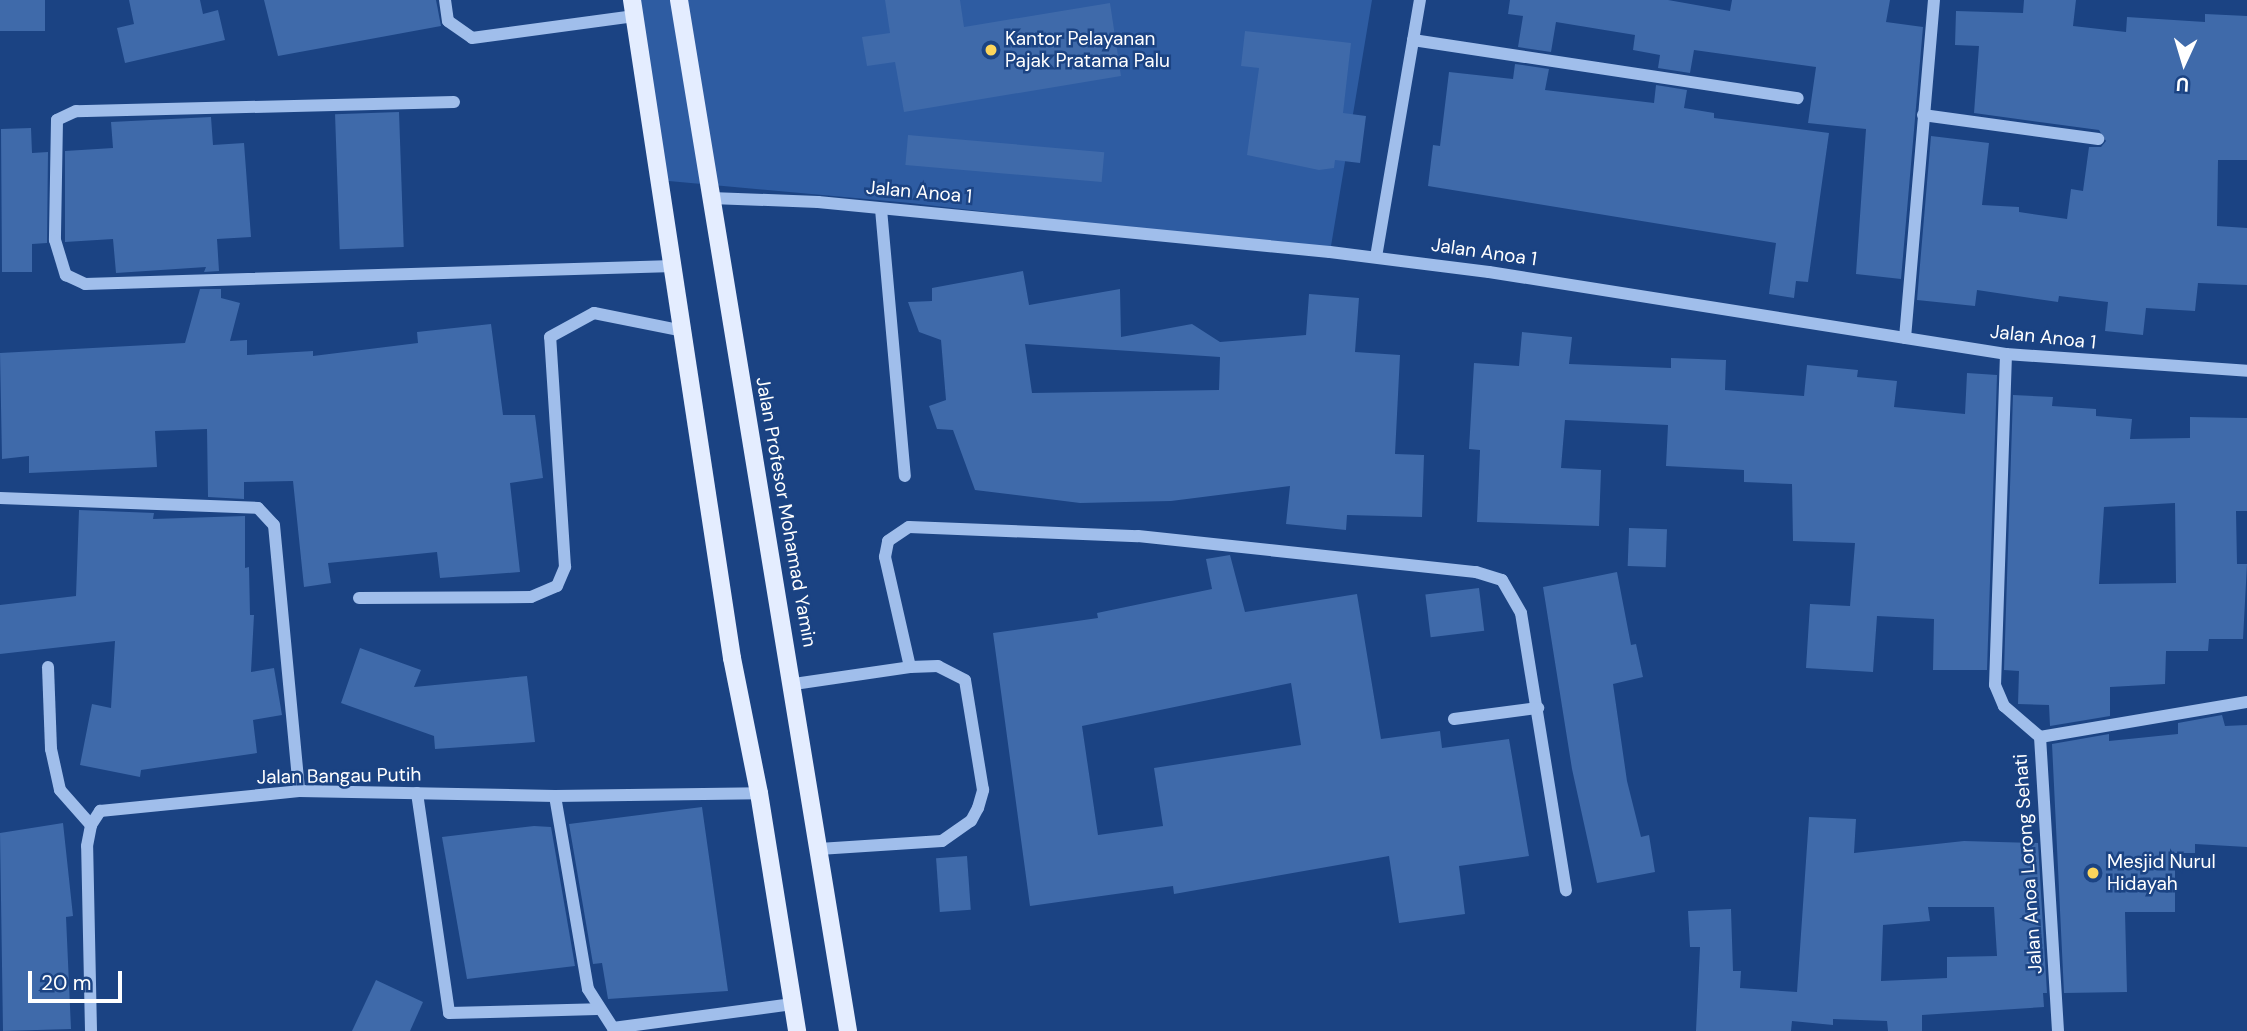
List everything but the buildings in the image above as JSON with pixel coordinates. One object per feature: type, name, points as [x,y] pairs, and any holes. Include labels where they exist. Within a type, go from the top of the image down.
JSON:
[{"type":"main road","name":"Jalan Profesor Mohamad Yamin","points":[[679,0],[794,684],[848,1031]]},
{"type":"main road","points":[[633,8],[732,658],[760,793],[797,1031]]},
{"type":"street","points":[[445,0],[448,22],[472,38],[633,8]]},
{"type":"street","points":[[1376,257],[1420,0]]},
{"type":"street","points":[[1905,338],[1934,0]]},
{"type":"street","points":[[1413,40],[1798,98]]},
{"type":"street","points":[[454,102],[76,111],[57,120],[55,240],[66,275],[85,284],[674,266]]},
{"type":"street","points":[[1923,115],[2098,139]]},
{"type":"street","name":"Jalan Anoa 1","points":[[711,198],[881,209],[1376,257],[2006,354],[2247,371]]},
{"type":"street","points":[[881,209],[905,476]]},
{"type":"street","points":[[359,597],[531,597],[557,586],[565,567],[550,337],[594,313],[684,331]]},
{"type":"street","points":[[2006,354],[1995,685],[2004,706],[2040,737]]},
{"type":"street","points":[[0,498],[258,508],[275,525],[299,792]]},
{"type":"street","points":[[911,667],[886,570],[888,541],[896,533],[909,527],[1138,536],[1476,572],[1502,580],[1521,613],[1566,890]]},
{"type":"street","points":[[794,684],[911,667],[938,666],[965,680],[983,790],[971,821],[942,841],[819,849]]},
{"type":"street","points":[[48,667],[51,748],[60,790],[91,825],[91,1031]]},
{"type":"street","name":"Jalan Anoa Lorong Sehati","points":[[2057,1031],[2040,737],[2247,702]]},
{"type":"street","points":[[1454,719],[1538,708]]},
{"type":"street","name":"Jalan Bangau Putih","points":[[91,825],[100,811],[119,807],[299,792],[555,796],[760,793]]},
{"type":"street","points":[[417,793],[449,1013],[597,1009]]},
{"type":"street","points":[[555,796],[588,989],[597,1009],[613,1028],[792,1004]]},
{"type":"shaded area","points":[[628,0],[1372,0],[1330,252],[910,203],[658,180]]},
{"type":"place","name":"Kantor Pelayanan Pajak Pratama Palu","points":[[991,50]]},
{"type":"place","name":"Mesjid Nurul Hidayah","points":[[2093,873]]}]
